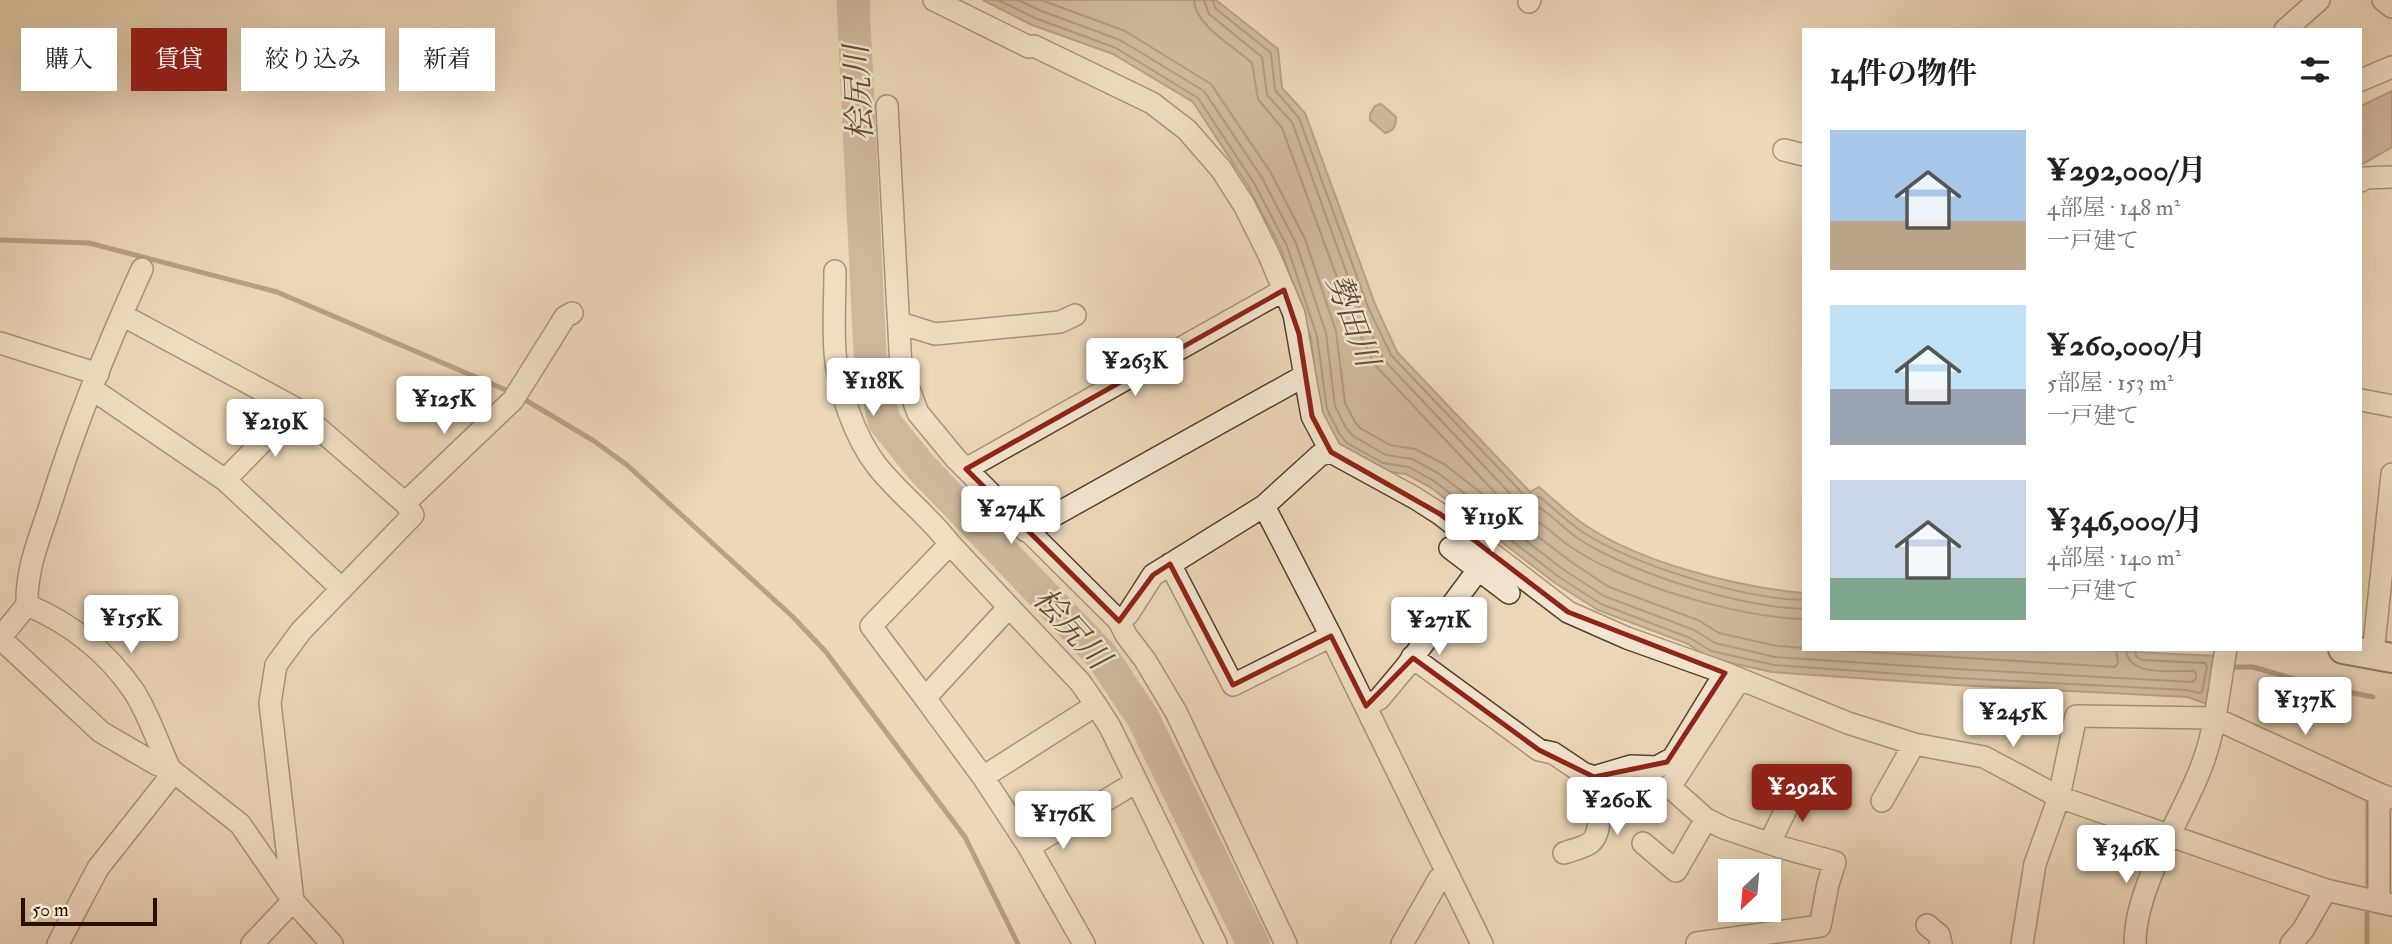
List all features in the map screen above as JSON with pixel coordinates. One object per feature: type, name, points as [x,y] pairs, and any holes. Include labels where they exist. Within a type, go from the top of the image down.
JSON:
[{"type":"street","points":[[934,0],[1029,47],[1034,46],[1120,86],[1170,115],[1221,169],[1244,205],[1284,290],[1299,334],[1312,416],[1331,452],[1432,509],[1568,612],[1627,638],[1733,676],[1848,723],[1913,744],[1984,757],[2059,797],[2326,890],[2385,903],[2386,796],[2215,712],[2076,716],[2059,797],[2035,864],[2022,944]]},
{"type":"street","points":[[2287,28],[2319,0]]},
{"type":"street","points":[[2383,0],[2392,7]]},
{"type":"street","points":[[2362,80],[2392,67]]},
{"type":"street","points":[[887,106],[903,373],[918,413],[966,469],[1119,621],[1176,712],[1286,944]]},
{"type":"street","points":[[2362,180],[2392,177]]},
{"type":"street","points":[[142,270],[121,315],[68,449],[26,581],[27,605],[0,638],[101,732],[172,771],[240,824],[292,901],[332,944]]},
{"type":"street","points":[[835,271],[835,354],[845,398],[858,436],[883,474],[1080,681],[1110,727],[1216,944]]},
{"type":"street","points":[[966,469],[1284,290]]},
{"type":"street","points":[[405,503],[517,395],[565,317],[572,313]]},
{"type":"street","points":[[121,315],[295,408],[405,503],[414,515],[301,631],[276,665],[270,703],[292,901],[252,944]]},
{"type":"street","points":[[900,323],[934,334],[1060,322],[1075,315]]},
{"type":"street","points":[[903,373],[925,333]]},
{"type":"street","points":[[0,343],[95,381],[225,480],[342,589]]},
{"type":"street","points":[[1026,531],[1304,376]]},
{"type":"street","points":[[2362,400],[2392,406]]},
{"type":"street","points":[[225,480],[295,408]]},
{"type":"street","points":[[1119,621],[1128,614],[1153,575],[1264,506],[1320,455],[1331,452]]},
{"type":"street","points":[[2354,651],[2382,656],[2392,474]]},
{"type":"street","points":[[1264,506],[1366,706],[1482,944]]},
{"type":"street","points":[[950,544],[871,626],[983,777],[1029,847],[1084,944]]},
{"type":"street","points":[[1450,548],[1508,593]]},
{"type":"street","points":[[1170,564],[1233,685],[1331,636]]},
{"type":"street","points":[[1366,706],[1379,699],[1478,569]]},
{"type":"street","points":[[27,605],[53,616],[102,653],[134,691],[172,771]]},
{"type":"street","points":[[925,698],[1009,607]]},
{"type":"street","points":[[2135,944],[2143,900],[2168,836],[2203,762],[2226,651]]},
{"type":"street","points":[[1412,657],[1539,750],[1553,753],[1583,774],[1594,777],[1631,766],[1648,769],[1667,762],[1733,676]]},
{"type":"street","points":[[1698,943],[1737,941],[1820,926],[1835,862],[1706,819],[1671,787],[1733,676]]},
{"type":"street","points":[[983,777],[1096,705]]},
{"type":"street","points":[[1882,801],[1913,744]]},
{"type":"street","points":[[58,944],[98,868],[172,771]]},
{"type":"street","points":[[1564,853],[1592,841],[1598,829],[1594,777]]},
{"type":"street","points":[[1029,847],[1136,782]]},
{"type":"street","points":[[1770,842],[1797,787]]},
{"type":"street","points":[[1643,843],[1676,872],[1706,819]]},
{"type":"street","points":[[1402,944],[1439,879],[1449,876]]},
{"type":"street","points":[[2291,944],[2303,930],[2326,890]]},
{"type":"street","points":[[1927,925],[1939,935],[1941,944]]},
{"type":"highlighted area","points":[[1284,290],[1299,334],[1312,416],[1331,452],[1440,514],[1568,612],[1725,673],[1667,762],[1594,777],[1539,750],[1413,658],[1366,706],[1331,636],[1233,685],[1170,564],[1153,575],[1119,621],[966,469]]},
{"type":"water","name":"勢田川","points":[[983,0],[1216,0],[1278,49],[1282,88],[1305,113],[1375,304],[1397,352],[1530,492],[1539,487],[1579,521],[1608,539],[1661,562],[1690,571],[1749,585],[1802,593],[1802,651],[2113,651],[2216,656],[2207,704],[2187,697],[1772,672],[1709,658],[1688,644],[1598,610],[1555,583],[1430,487],[1406,474],[1381,471],[1342,449],[1332,436],[1320,411],[1311,338],[1281,249],[1248,186],[1193,102],[1113,54],[1032,25]]},
{"type":"water","points":[[2392,91],[2392,147],[2362,164],[2362,106]]},
{"type":"water","points":[[1381,104],[1396,117],[1394,128],[1385,133],[1370,120],[1375,106]]},
{"type":"waterway","name":"桧尻川","points":[[853,0],[870,354],[884,421],[920,466],[1101,655],[1143,718],[1253,944]]},
{"type":"waterway","points":[[0,240],[89,243],[277,292],[513,393]]},
{"type":"waterway","points":[[522,398],[594,441],[627,465],[793,617],[826,652],[965,837],[1018,944]]},
{"type":"waterway","points":[[2229,667],[2253,667],[2319,686],[2373,697]]},
{"type":"waterway","points":[[2368,799],[2368,886]]},
{"type":"waterway","points":[[2367,914],[2367,944]]}]
